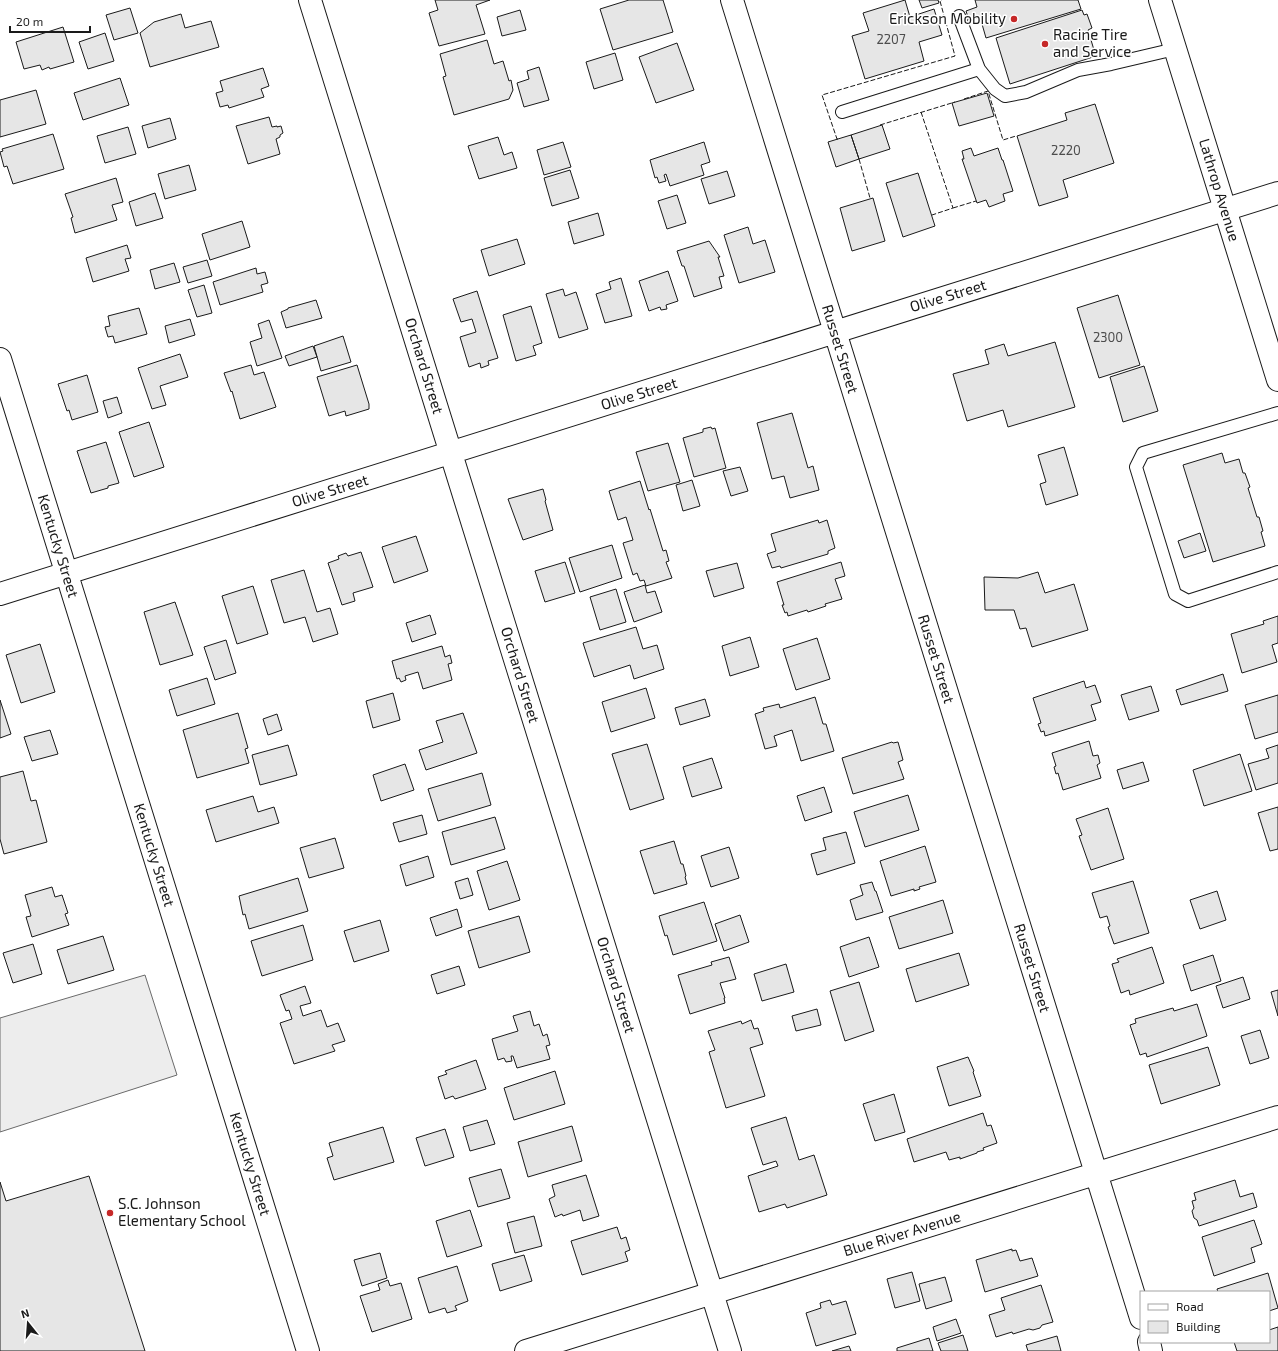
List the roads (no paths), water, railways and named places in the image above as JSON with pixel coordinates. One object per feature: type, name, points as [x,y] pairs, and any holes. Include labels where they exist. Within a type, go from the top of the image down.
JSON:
[{"type":"street","name":"Orchard Street","points":[[310,0],[730,1351]]},
{"type":"street","name":"Russet Street","points":[[732,0],[1140,1315]]},
{"type":"street","name":"Lathrop Avenue","points":[[1160,0],[1278,380]]},
{"type":"street","name":"Olive Street","points":[[0,594],[1278,193]]},
{"type":"street","name":"Kentucky Street","points":[[0,359],[308,1351]]},
{"type":"street","name":"Blue River Avenue","points":[[526,1351],[1278,1116]]},
{"type":"lane","points":[[959,16],[979,69],[995,89],[1005,96],[1026,92],[1078,70],[1175,49]]},
{"type":"lane","points":[[842,112],[979,69]]},
{"type":"lane","points":[[1278,413],[1143,453],[1136,467],[1175,594],[1188,601],[1278,572]]},
{"type":"place","name":"Erickson Mobility","points":[[1014,19]]},
{"type":"place","name":"Racine Tire and Service","points":[[1045,44]]},
{"type":"place","name":"S.C. Johnson Elementary School","points":[[110,1213]]}]
